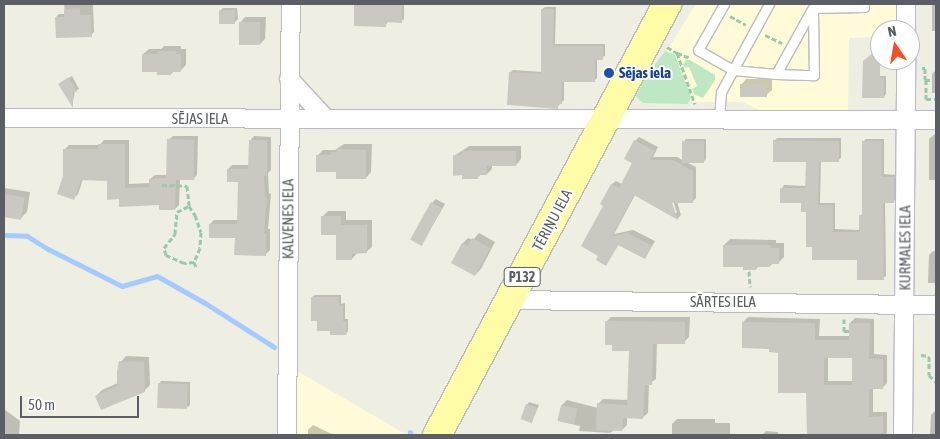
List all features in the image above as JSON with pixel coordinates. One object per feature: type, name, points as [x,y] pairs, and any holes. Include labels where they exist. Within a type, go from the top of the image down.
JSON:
[{"type":"main road","name":"TĒRIŅU IELA","points":[[437,435],[667,4]]},
{"type":"street","name":"KALVENES IELA","points":[[287,435],[290,4]]},
{"type":"street","points":[[906,4],[906,20]]},
{"type":"street","name":"KURMALES IELA","points":[[903,435],[906,70]]},
{"type":"street","points":[[289,79],[326,119]]},
{"type":"street","name":"SĒJAS IELA","points":[[4,118],[936,120]]},
{"type":"street","name":"SĀRTES IELA","points":[[509,300],[936,304]]},
{"type":"lane","points":[[724,4],[698,50],[733,70],[814,75],[814,6]]},
{"type":"lane","points":[[719,120],[721,92],[770,4]]},
{"type":"lane","points":[[814,6],[864,6],[864,4]]},
{"type":"lane","points":[[776,74],[814,6]]},
{"type":"path","points":[[666,46],[698,62]]},
{"type":"path","points":[[677,53],[696,106]]},
{"type":"path","points":[[926,80],[926,99],[936,99]]},
{"type":"path","points":[[687,105],[701,106]]},
{"type":"path","points":[[162,185],[187,186],[189,206],[196,215],[201,232],[200,248],[194,262],[196,267]]},
{"type":"path","points":[[189,206],[177,212],[175,234],[164,248],[166,254],[184,263],[194,262]]},
{"type":"path","points":[[921,355],[929,356],[929,375],[936,382]]},
{"type":"shaded area","points":[[696,4],[902,4],[902,20],[870,20],[870,37],[849,38],[848,113],[765,113],[743,102],[642,102],[638,97]]},
{"type":"shaded area","points":[[292,368],[407,435],[293,435]]},
{"type":"green space","points":[[665,51],[675,55],[691,97],[688,104],[643,103],[636,97],[643,81]]},
{"type":"green space","points":[[686,60],[690,60],[715,75],[715,80],[703,98],[695,95],[692,89],[697,86],[689,67],[685,68],[683,64]]},
{"type":"building","points":[[354,4],[402,4],[402,23],[386,22],[386,27],[354,26]]},
{"type":"building","points":[[80,8],[80,15],[91,15],[92,37],[56,38],[55,17],[64,17],[64,9]]},
{"type":"building","points":[[541,9],[554,9],[553,46],[603,46],[603,60],[595,60],[595,82],[562,82],[562,104],[558,104],[558,109],[507,105],[509,72],[541,74]]},
{"type":"building","points":[[219,10],[235,10],[235,24],[219,24]]},
{"type":"building","points":[[239,22],[260,22],[260,45],[239,45]]},
{"type":"building","points":[[157,51],[176,51],[176,54],[181,54],[181,72],[171,72],[171,75],[157,75],[157,72],[142,72],[142,54],[157,54]]},
{"type":"building","points":[[870,55],[870,70],[880,70],[880,78],[884,78],[884,98],[862,98],[863,61]]},
{"type":"building","points":[[69,77],[77,92],[73,92],[73,108],[58,84]]},
{"type":"building","points":[[740,84],[767,84],[767,97],[740,97]]},
{"type":"building","points":[[167,139],[194,140],[194,180],[176,180],[175,210],[159,210],[159,205],[119,207],[119,199],[107,200],[107,181],[81,180],[74,200],[57,194],[63,176],[63,149],[98,149],[98,144],[125,144],[125,188],[149,187],[149,179],[166,178]]},
{"type":"building","points":[[249,140],[267,140],[267,176],[264,176],[265,197],[267,198],[264,233],[266,233],[266,256],[234,255],[235,238],[209,238],[209,224],[237,224],[238,182],[227,182],[227,169],[248,169]]},
{"type":"building","points":[[634,140],[655,151],[650,160],[673,160],[693,171],[693,203],[672,203],[678,220],[634,195],[612,236],[628,233],[652,246],[645,259],[618,245],[606,266],[596,260],[598,256],[581,246],[603,206],[600,204],[611,184],[619,188],[632,163],[624,159]]},
{"type":"building","points":[[773,140],[839,141],[839,162],[819,162],[818,205],[833,205],[833,232],[859,232],[859,215],[862,215],[862,141],[882,141],[882,177],[894,177],[894,203],[883,203],[884,280],[857,280],[857,260],[812,260],[812,247],[806,247],[806,212],[801,212],[801,203],[780,203],[780,188],[805,188],[806,162],[773,162]]},
{"type":"building","points":[[682,141],[704,141],[704,163],[682,163]]},
{"type":"building","points":[[337,149],[366,150],[366,179],[336,179],[336,172],[316,172],[316,155],[331,155],[331,152],[337,152]]},
{"type":"building","points":[[462,151],[516,151],[516,166],[487,166],[487,175],[478,175],[478,179],[462,179],[462,175],[453,176],[453,155],[462,155]]},
{"type":"building","points":[[5,194],[25,197],[21,220],[4,217]]},
{"type":"building","points":[[431,202],[442,208],[422,246],[410,240]]},
{"type":"building","points":[[321,216],[341,216],[341,225],[367,225],[367,253],[352,254],[352,260],[336,260],[336,235],[321,235]]},
{"type":"building","points":[[472,238],[490,248],[475,276],[451,263],[462,243],[468,246]]},
{"type":"building","points":[[723,245],[771,245],[771,248],[779,248],[779,264],[770,264],[770,267],[756,267],[756,270],[743,270],[743,267],[723,267]]},
{"type":"building","points":[[311,297],[339,297],[339,306],[343,305],[343,321],[346,321],[346,335],[330,335],[330,331],[317,331],[317,321],[311,321]]},
{"type":"building","points":[[605,321],[685,322],[685,344],[653,344],[652,385],[645,385],[643,419],[623,418],[622,431],[596,430],[597,403],[627,405],[629,351],[612,351],[612,345],[605,345]]},
{"type":"building","points":[[742,322],[815,323],[815,340],[849,340],[849,323],[870,323],[869,359],[883,359],[883,389],[869,389],[869,417],[883,416],[883,435],[807,435],[806,393],[778,393],[778,353],[769,352],[769,349],[742,348]],"holes":[[[824,358],[852,358],[852,385],[824,385]]]},
{"type":"building","points":[[119,361],[144,362],[145,392],[101,410],[95,396],[117,386]]},
{"type":"building","points":[[158,383],[188,384],[187,409],[157,408]]},
{"type":"building","points":[[526,404],[537,408],[532,423],[521,419]]},
{"type":"building","points":[[561,405],[578,409],[574,424],[557,421]]},
{"type":"waterway","points":[[4,235],[27,236],[48,249],[122,286],[157,276],[205,303],[274,347]]},
{"type":"place","name":"Sējas iela","points":[[609,73]]}]
